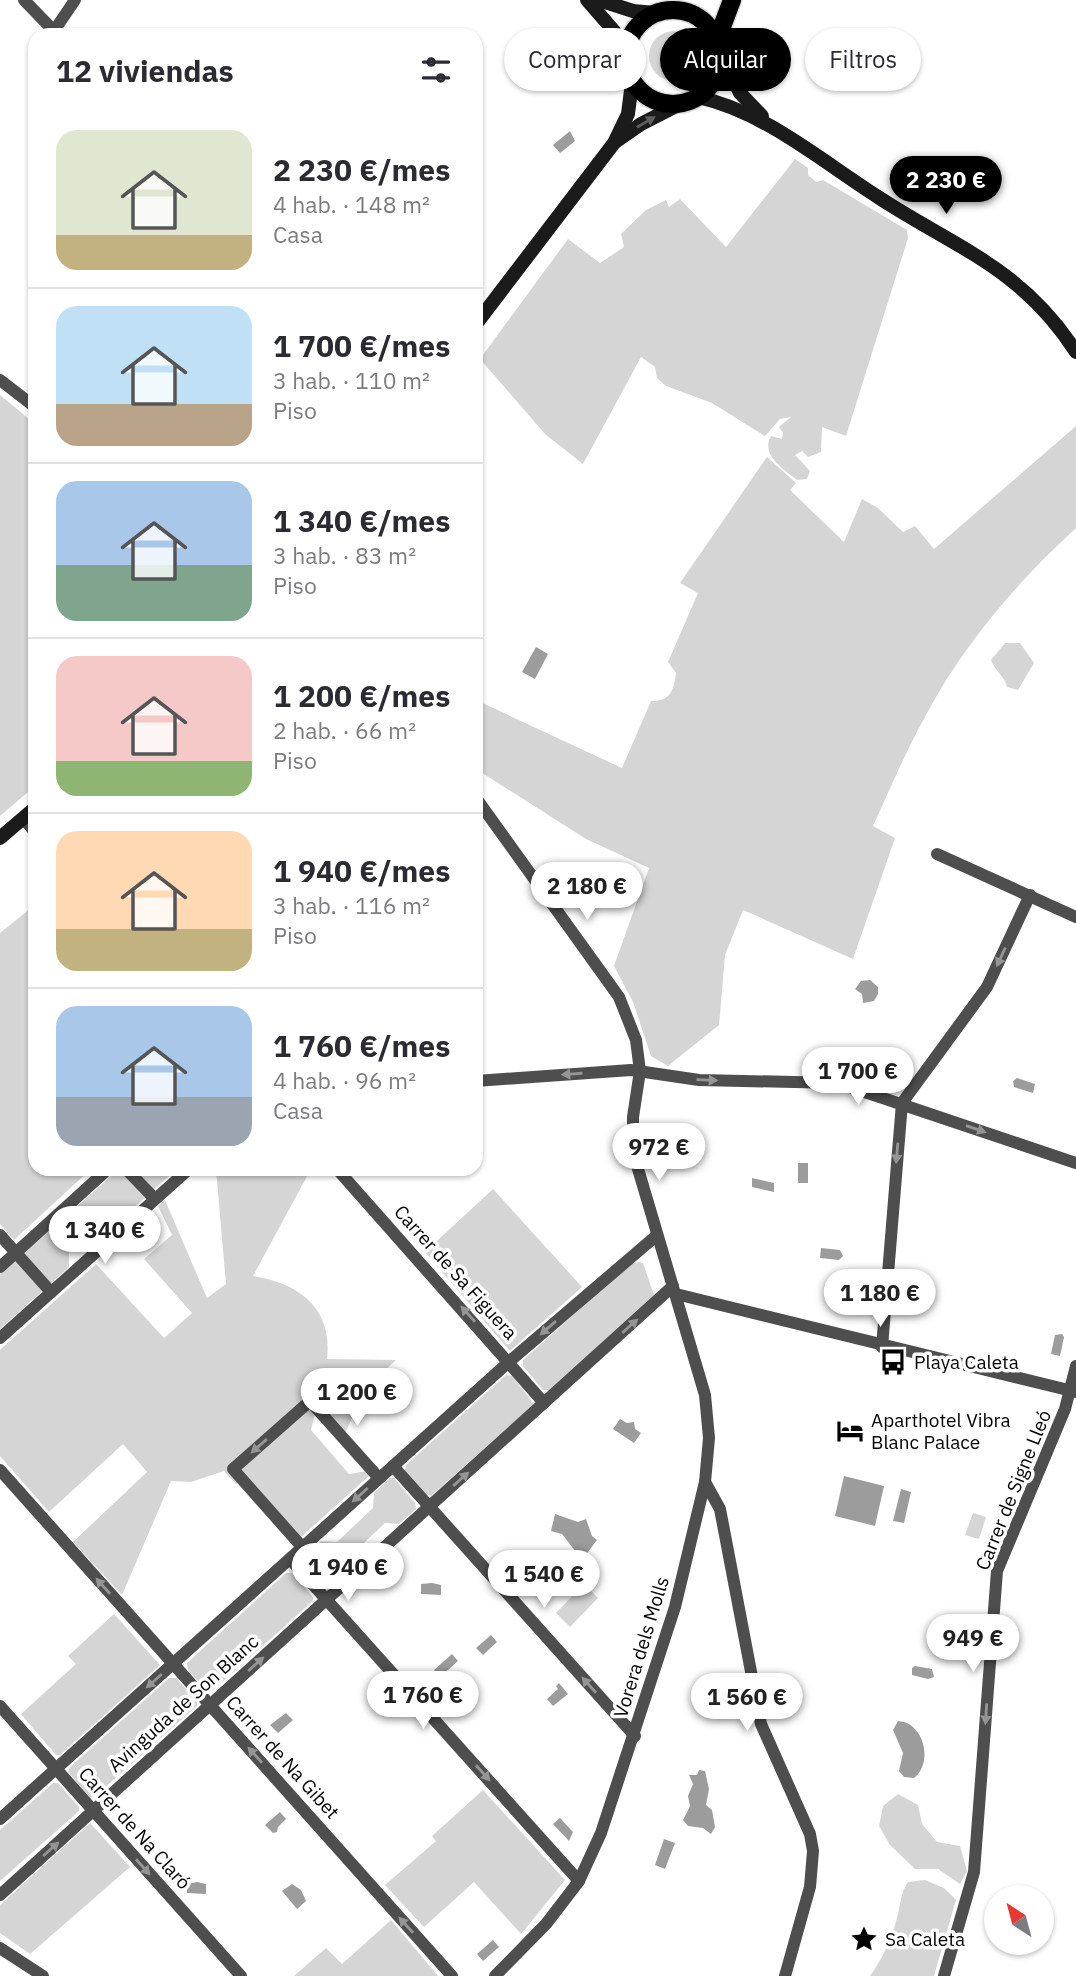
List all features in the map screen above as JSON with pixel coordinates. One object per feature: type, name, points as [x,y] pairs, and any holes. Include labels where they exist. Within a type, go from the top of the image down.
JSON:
[{"type":"main road","points":[[587,0],[611,28]]},
{"type":"main road","points":[[599,0],[633,11],[654,13]]},
{"type":"main road","points":[[724,28],[732,0]]},
{"type":"main road","points":[[635,28],[654,13],[679,5],[700,18],[707,28]]},
{"type":"main road","points":[[483,315],[614,143],[628,114],[631,91]]},
{"type":"main road","points":[[642,91],[652,100],[680,104]]},
{"type":"main road","points":[[614,143],[641,124],[698,97],[703,91]]},
{"type":"main road","points":[[739,91],[772,127]]},
{"type":"main road","points":[[698,97],[731,104],[772,127],[883,201],[975,253],[1003,273],[1054,319],[1076,352]]},
{"type":"main road","points":[[0,838],[28,814]]},
{"type":"street","points":[[24,0],[50,28]]},
{"type":"street","points":[[57,28],[75,0]]},
{"type":"street","points":[[0,380],[28,402]]},
{"type":"street","name":"Vorera dels Molls","points":[[483,808],[619,997],[636,1040],[640,1071],[633,1117],[633,1152],[705,1395],[709,1438],[705,1482],[676,1607],[601,1833],[579,1881],[546,1924],[495,1976]]},
{"type":"street","points":[[23,818],[28,824]]},
{"type":"street","points":[[937,854],[1076,917]]},
{"type":"street","points":[[882,1347],[902,1103],[987,987],[1030,895]]},
{"type":"street","points":[[483,1081],[640,1071],[699,1080],[838,1083],[1076,1163]]},
{"type":"street","points":[[0,1267],[100,1176]]},
{"type":"street","points":[[133,1176],[155,1199]]},
{"type":"street","points":[[0,1338],[180,1176]]},
{"type":"street","name":"Carrer de Sa Figuera","points":[[344,1176],[510,1361],[544,1404]]},
{"type":"street","points":[[0,1235],[51,1292]]},
{"type":"street","name":"Avinguda de Son Blanc","points":[[0,1819],[510,1361],[656,1236]]},
{"type":"street","points":[[675,1290],[882,1347],[1073,1392]]},
{"type":"street","name":"Avinguda de Son Blanc","points":[[0,1895],[429,1507],[675,1290]]},
{"type":"street","name":"Carrer de Signe Lleó","points":[[944,1976],[974,1872],[997,1571],[1073,1392],[1076,1366]]},
{"type":"street","points":[[303,1548],[233,1469],[310,1401],[379,1478]]},
{"type":"street","points":[[393,1466],[635,1736]]},
{"type":"street","name":"Carrer de Na Gibet","points":[[0,1471],[452,1976]]},
{"type":"street","points":[[705,1482],[720,1509],[761,1724],[810,1834],[813,1857],[810,1888],[785,1976]]},
{"type":"street","points":[[290,1559],[579,1881]]},
{"type":"street","name":"Carrer de Na Claró","points":[[0,1706],[241,1976]]},
{"type":"street","points":[[0,1948],[43,1976]]},
{"type":"shaded area","points":[[660,35],[660,77],[650,66],[650,46]]},
{"type":"shaded area","points":[[570,131],[575,141],[560,153],[553,145]]},
{"type":"shaded area","points":[[795,159],[808,168],[808,175],[816,182],[823,180],[907,230],[908,238],[846,436],[822,427],[821,452],[808,457],[802,451],[795,455],[810,471],[807,479],[797,480],[775,461],[769,449],[771,436],[782,439],[783,433],[779,427],[791,417],[780,419],[765,436],[712,403],[666,386],[657,378],[655,367],[641,357],[583,464],[545,434],[483,362],[483,355],[568,239],[600,263],[624,247],[621,234],[646,210],[666,200],[669,207],[680,199],[726,247]]},
{"type":"shaded area","points":[[0,395],[28,418],[28,792],[0,816]]},
{"type":"shaded area","points":[[1076,426],[1076,528],[1033,570],[974,639],[919,729],[873,826],[895,838],[853,959],[743,910],[725,955],[719,1025],[668,1066],[651,1056],[633,1002],[614,966],[649,868],[586,839],[483,773],[483,703],[622,768],[651,701],[667,697],[674,685],[676,673],[668,662],[698,593],[680,583],[767,457],[796,483],[790,490],[844,542],[862,499],[878,508],[903,532],[915,526],[934,549]]},
{"type":"shaded area","points":[[1005,643],[1020,643],[1034,663],[1018,690],[1007,687],[991,660]]},
{"type":"shaded area","points":[[536,647],[548,654],[535,679],[522,672]]},
{"type":"shaded area","points":[[28,911],[28,1176],[83,1176],[14,1240],[0,1224],[0,933]]},
{"type":"shaded area","points":[[870,980],[878,987],[878,994],[874,1001],[863,1003],[862,994],[855,989],[861,981]]},
{"type":"shaded area","points":[[1017,1078],[1035,1084],[1033,1093],[1014,1087],[1013,1081]]},
{"type":"shaded area","points":[[798,1163],[808,1163],[808,1183],[798,1183]]},
{"type":"shaded area","points":[[111,1176],[169,1176],[121,1219],[108,1218],[69,1252],[69,1267],[0,1329],[0,1275]]},
{"type":"shaded area","points":[[217,1176],[307,1176],[253,1276],[285,1285],[310,1301],[324,1326],[327,1359],[396,1360],[366,1388],[345,1433],[315,1413],[311,1430],[349,1474],[367,1471],[370,1475],[300,1538],[246,1478],[236,1484],[224,1471],[191,1482],[171,1481],[122,1595],[73,1542],[147,1472],[123,1444],[49,1512],[0,1456],[0,1350],[96,1264],[164,1338],[192,1313],[144,1259],[172,1235],[158,1206],[165,1200],[207,1298],[226,1284]]},
{"type":"shaded area","points":[[752,1178],[774,1183],[774,1192],[752,1187]]},
{"type":"shaded area","points":[[493,1189],[582,1287],[510,1351],[425,1252]]},
{"type":"shaded area","points":[[821,1248],[840,1250],[843,1256],[839,1260],[820,1258]]},
{"type":"shaded area","points":[[632,1263],[643,1263],[654,1295],[549,1390],[543,1390],[523,1366],[523,1360]]},
{"type":"shaded area","points":[[1062,1334],[1064,1337],[1060,1356],[1051,1354],[1055,1335]]},
{"type":"shaded area","points":[[506,1375],[512,1376],[534,1404],[431,1496],[426,1494],[405,1470],[406,1465]]},
{"type":"shaded area","points":[[620,1419],[627,1423],[634,1422],[635,1429],[641,1433],[634,1443],[613,1429]]},
{"type":"shaded area","points":[[844,1476],[884,1486],[875,1526],[835,1516]]},
{"type":"shaded area","points":[[390,1478],[394,1478],[415,1503],[416,1509],[399,1524],[385,1523],[350,1556],[349,1569],[329,1587],[325,1587],[303,1559],[321,1541],[337,1542],[373,1508],[374,1493]]},
{"type":"shaded area","points":[[901,1489],[911,1492],[904,1523],[893,1521]]},
{"type":"shaded area","points":[[973,1513],[986,1517],[979,1539],[965,1535]]},
{"type":"shaded area","points":[[555,1514],[578,1522],[586,1519],[592,1536],[597,1540],[582,1560],[575,1557],[576,1552],[562,1534],[551,1531]]},
{"type":"shaded area","points":[[286,1573],[292,1573],[313,1597],[313,1601],[211,1692],[207,1691],[188,1670],[187,1663]]},
{"type":"shaded area","points":[[421,1584],[441,1585],[441,1595],[421,1594]]},
{"type":"shaded area","points":[[584,1584],[598,1598],[570,1627],[556,1613]]},
{"type":"shaded area","points":[[114,1614],[160,1665],[60,1755],[56,1755],[21,1714],[76,1664],[68,1656]]},
{"type":"shaded area","points":[[491,1635],[497,1642],[483,1655],[476,1648]]},
{"type":"shaded area","points":[[452,1654],[458,1661],[440,1677],[434,1670]]},
{"type":"shaded area","points":[[915,1666],[932,1669],[934,1677],[928,1679],[912,1675],[912,1668]]},
{"type":"shaded area","points":[[169,1678],[176,1678],[197,1701],[197,1706],[94,1797],[89,1797],[68,1772],[70,1767]]},
{"type":"shaded area","points":[[559,1683],[568,1694],[553,1706],[547,1699],[558,1689],[556,1686]]},
{"type":"shaded area","points":[[286,1713],[293,1720],[278,1733],[270,1725]]},
{"type":"shaded area","points":[[898,1721],[914,1728],[923,1744],[924,1763],[914,1778],[904,1777],[899,1771],[903,1753],[893,1730]]},
{"type":"shaded area","points":[[699,1770],[705,1771],[709,1789],[706,1805],[712,1810],[715,1827],[711,1834],[703,1828],[688,1826],[683,1820],[690,1806],[688,1796],[693,1784],[689,1775],[697,1775]]},
{"type":"shaded area","points":[[53,1783],[58,1783],[79,1807],[79,1811],[0,1881],[0,1830]]},
{"type":"shaded area","points":[[483,1790],[565,1880],[521,1934],[474,1882],[424,1927],[385,1885],[436,1841],[432,1836]]},
{"type":"shaded area","points":[[898,1794],[918,1805],[922,1824],[937,1842],[960,1846],[967,1871],[960,1884],[938,1869],[915,1869],[890,1845],[879,1826],[883,1806]]},
{"type":"shaded area","points":[[280,1812],[286,1819],[277,1832],[273,1833],[265,1825]]},
{"type":"shaded area","points":[[560,1818],[573,1832],[569,1841],[553,1824]]},
{"type":"shaded area","points":[[90,1823],[130,1867],[30,1954],[0,1933],[0,1905]]},
{"type":"shaded area","points":[[664,1839],[675,1843],[665,1869],[655,1865]]},
{"type":"shaded area","points":[[925,1880],[944,1888],[956,1900],[934,1976],[870,1976],[890,1938],[908,1882]]},
{"type":"shaded area","points":[[187,1884],[206,1884],[206,1894],[187,1893]]},
{"type":"shaded area","points":[[292,1884],[301,1890],[306,1901],[297,1909],[282,1891]]},
{"type":"shaded area","points":[[391,1920],[438,1976],[294,1976],[326,1948],[342,1964]]},
{"type":"shaded area","points":[[493,1940],[499,1947],[483,1961],[477,1954]]},
{"type":"place","name":"Playa Caleta","points":[[893,1362]]},
{"type":"place","name":"Aparthotel Vibra Blanc Palace","points":[[850,1431]]},
{"type":"place","name":"Sa Caleta","points":[[864,1939]]}]
